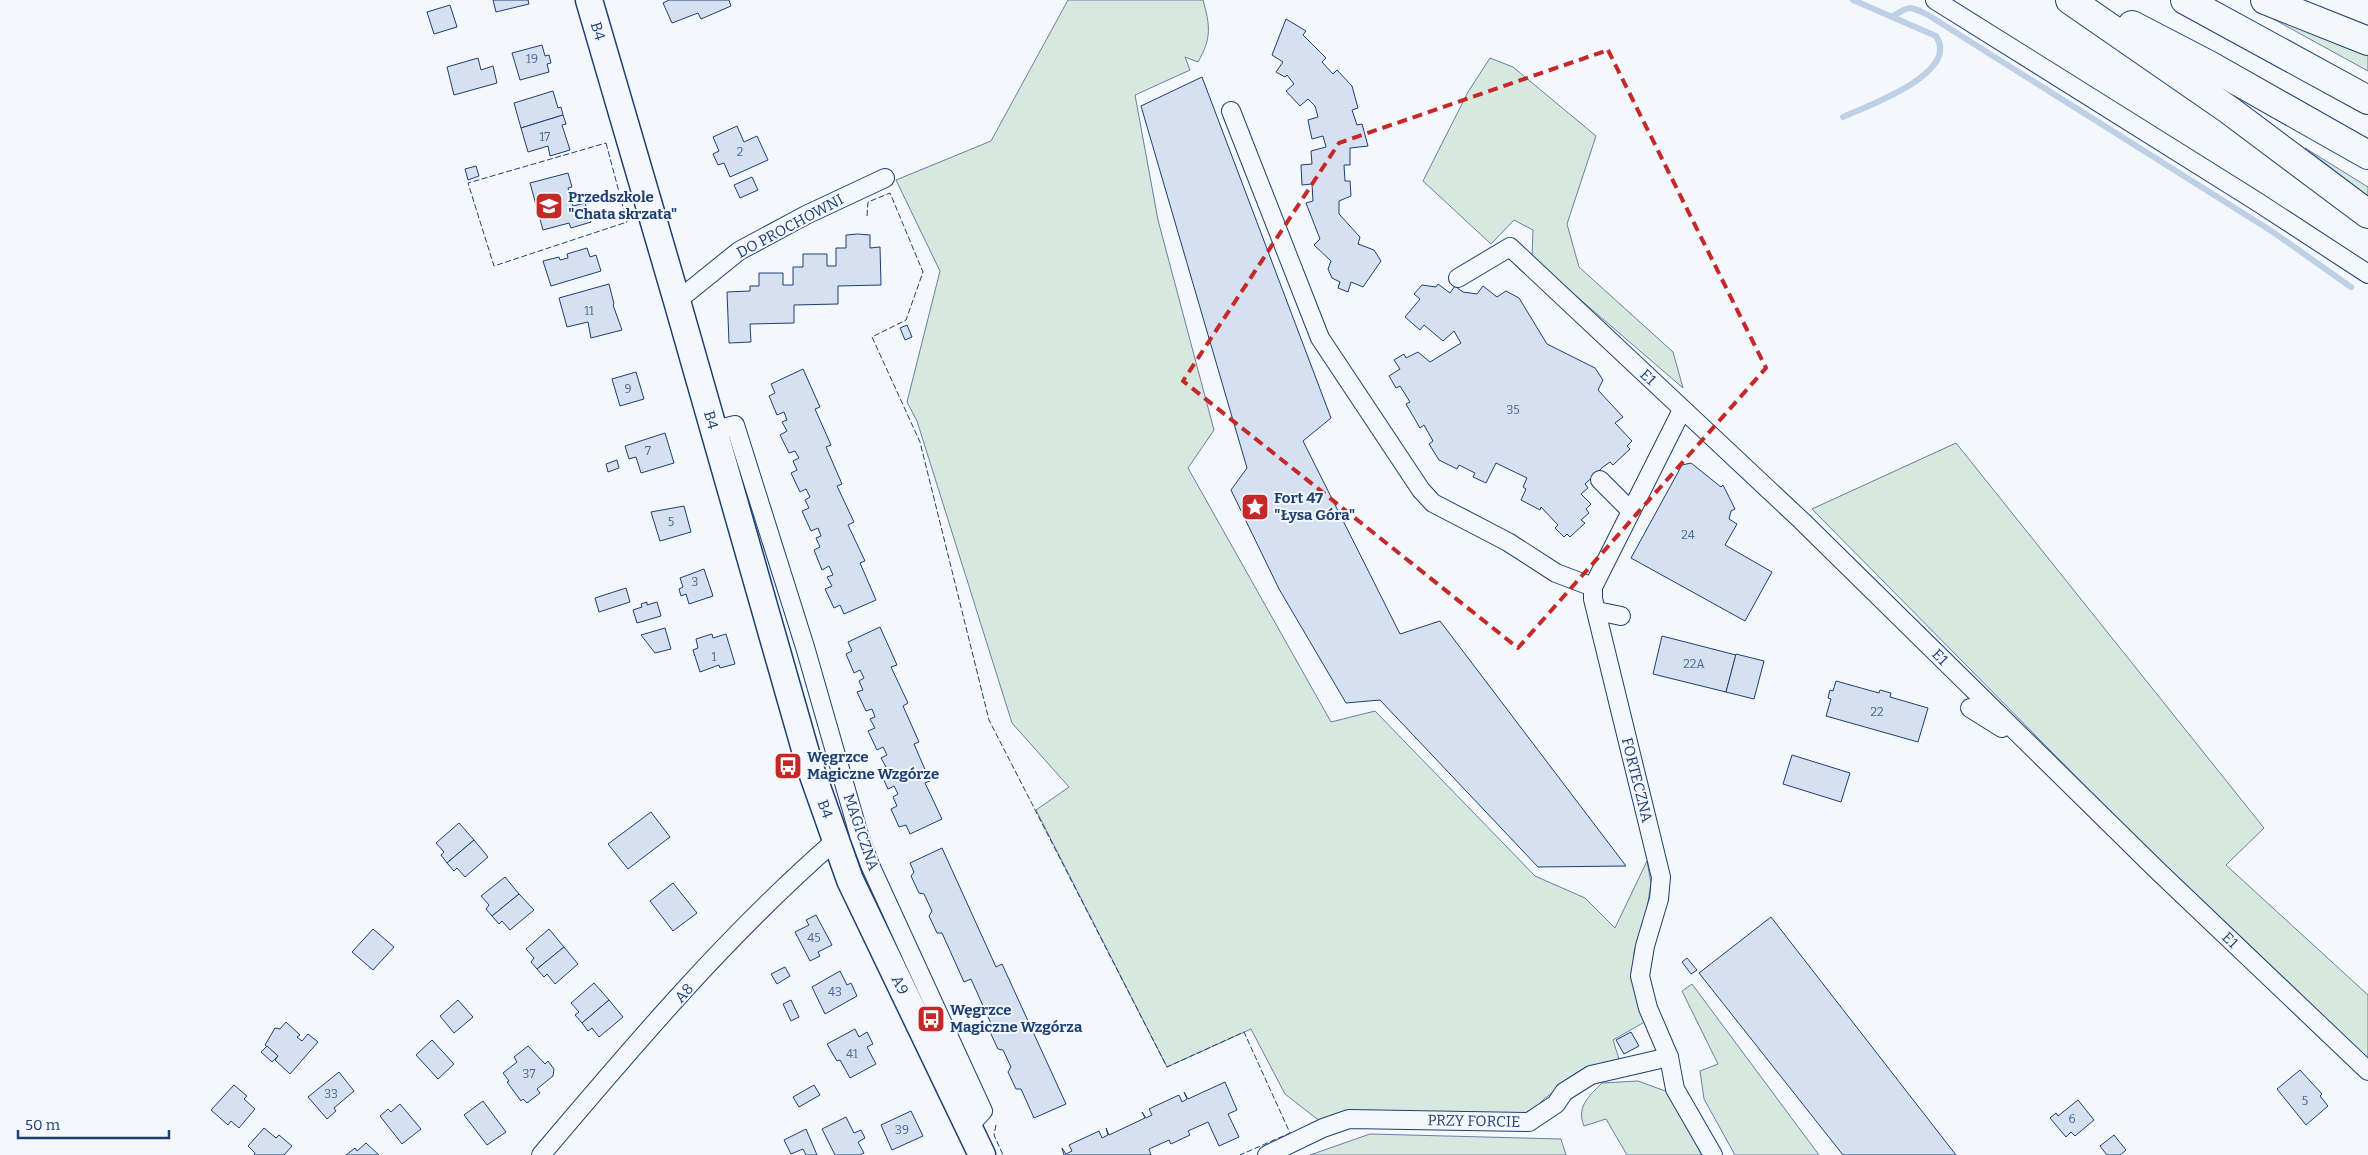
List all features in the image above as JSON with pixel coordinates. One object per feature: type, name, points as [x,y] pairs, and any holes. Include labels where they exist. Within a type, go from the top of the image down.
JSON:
[{"type":"highway","points":[[2070,0],[2229,110],[2368,214]]},
{"type":"highway","points":[[2084,0],[2209,65],[2368,155]]},
{"type":"highway","points":[[2185,0],[2368,100]]},
{"type":"highway","points":[[2265,0],[2368,41]]},
{"type":"street","name":"B4","points":[[589,0],[810,767],[836,840]]},
{"type":"street","points":[[1935,0],[2256,201],[2368,274]]},
{"type":"street","points":[[1231,112],[1320,338],[1421,490],[1433,503],[1508,542],[1556,573],[1593,586],[1682,410]]},
{"type":"street","name":"DO PROCHOWNI","points":[[677,301],[739,251],[806,215],[885,178]]},
{"type":"street","name":"E1","points":[[1458,278],[1510,247],[1682,410],[1802,520],[2031,746],[2368,1071]]},
{"type":"street","name":"MAGICZNA","points":[[714,430],[735,425],[807,655],[859,835],[870,865],[983,1111],[968,1127]]},
{"type":"street","points":[[1600,480],[1631,511]]},
{"type":"street","name":"FORTECZNA","points":[[1593,586],[1597,611],[1661,877],[1659,899],[1645,946],[1640,976],[1648,1008],[1669,1056],[1675,1089],[1713,1155]]},
{"type":"street","points":[[1597,611],[1621,616]]},
{"type":"street","points":[[1970,708],[2031,746]]},
{"type":"street","name":"A9","points":[[836,840],[854,888],[982,1155]]},
{"type":"street","name":"A8","points":[[541,1155],[726,946],[781,888],[836,840]]},
{"type":"street","name":"PRZY FORCIE","points":[[1267,1155],[1323,1128],[1349,1119],[1528,1122],[1556,1104],[1564,1092],[1591,1075],[1669,1056]]},
{"type":"highlighted area","points":[[1608,50],[1766,368],[1518,648],[1183,381],[1339,143]]},
{"type":"shaded area","points":[[1068,0],[1203,0],[1208,24],[1208,38],[1198,62],[1185,57],[1190,70],[1135,95],[1158,220],[1214,430],[1188,468],[1331,722],[1375,711],[1535,876],[1585,898],[1615,928],[1647,861],[1651,883],[1646,915],[1634,952],[1634,987],[1648,1020],[1613,1040],[1619,1059],[1585,1068],[1544,1099],[1531,1113],[1321,1122],[1285,1094],[1251,1029],[1167,1067],[1036,810],[1069,787],[1012,723],[917,421],[907,402],[940,271],[896,180],[991,141]]},
{"type":"shaded area","points":[[2257,10],[2368,55],[2368,71]]},
{"type":"shaded area","points":[[1490,58],[1513,67],[1596,136],[1567,224],[1579,267],[1673,352],[1683,388],[1532,258],[1533,230],[1514,220],[1491,244],[1423,181],[1468,92]]},
{"type":"shaded area","points":[[2305,148],[2368,187],[2368,196]]},
{"type":"shaded area","points":[[1956,443],[2264,828],[2226,865],[2368,995],[2368,1060],[2194,896],[1812,509]]},
{"type":"shaded area","points":[[1692,984],[1819,1155],[1735,1155],[1704,1099],[1700,1071],[1718,1064],[1682,991]]},
{"type":"shaded area","points":[[1638,1081],[1668,1092],[1702,1155],[1627,1155],[1606,1119],[1584,1126],[1582,1113],[1585,1102],[1602,1083]]},
{"type":"shaded area","points":[[1370,1134],[1561,1139],[1566,1155],[1310,1155]]},
{"type":"building","points":[[493,0],[528,0],[529,4],[496,12]]},
{"type":"building","points":[[669,0],[729,0],[731,6],[701,19],[698,13],[672,23],[663,3]]},
{"type":"building","points":[[450,5],[457,27],[434,34],[427,12]]},
{"type":"building","points":[[1286,19],[1306,31],[1303,35],[1326,58],[1322,62],[1333,74],[1337,70],[1352,86],[1358,108],[1352,110],[1357,125],[1362,124],[1368,146],[1350,148],[1350,165],[1344,165],[1345,181],[1350,181],[1351,196],[1339,201],[1339,214],[1360,237],[1358,244],[1374,250],[1381,261],[1363,287],[1351,282],[1348,292],[1338,288],[1340,282],[1332,278],[1328,269],[1331,261],[1314,245],[1320,239],[1306,203],[1313,201],[1312,184],[1302,185],[1301,165],[1312,164],[1311,151],[1326,147],[1323,136],[1312,139],[1308,120],[1318,117],[1315,106],[1308,99],[1300,106],[1286,91],[1294,84],[1287,75],[1285,77],[1276,72],[1283,62],[1272,55]]},
{"type":"building","points":[[542,45],[545,56],[549,55],[551,63],[547,64],[549,72],[520,80],[512,53]]},
{"type":"building","points":[[478,58],[481,70],[493,66],[497,83],[454,95],[447,67]]},
{"type":"building","points":[[1202,77],[1331,418],[1303,441],[1400,634],[1440,621],[1626,866],[1538,867],[1380,700],[1346,703],[1279,589],[1231,490],[1247,468],[1141,106]]},
{"type":"building","points":[[553,91],[558,108],[561,107],[563,115],[521,128],[514,103]]},
{"type":"building","points":[[563,115],[566,124],[562,125],[570,150],[550,156],[548,146],[528,152],[521,128]]},
{"type":"building","points":[[737,126],[744,142],[757,136],[768,160],[730,177],[724,163],[718,165],[713,154],[719,151],[713,137]]},
{"type":"building","points":[[476,166],[479,176],[468,180],[465,169]]},
{"type":"building","points":[[568,173],[572,187],[568,188],[573,206],[585,203],[591,222],[571,228],[569,223],[543,230],[530,183]]},
{"type":"building","points":[[752,177],[758,190],[740,198],[734,185]]},
{"type":"building","points":[[846,235],[870,235],[870,248],[880,247],[881,285],[838,286],[838,304],[794,305],[794,323],[750,324],[751,342],[729,343],[727,292],[750,291],[750,286],[759,286],[759,273],[783,273],[783,285],[793,285],[793,267],[803,267],[803,254],[827,254],[827,266],[836,266],[836,248],[846,248]]},
{"type":"building","points":[[587,248],[590,257],[596,255],[601,271],[551,286],[543,261],[559,257],[560,260],[568,258],[567,254]]},
{"type":"building","points":[[609,284],[613,305],[622,330],[591,338],[588,322],[567,327],[559,298]]},
{"type":"building","points":[[1438,284],[1450,293],[1455,286],[1463,292],[1477,294],[1483,286],[1497,297],[1506,291],[1519,298],[1547,344],[1595,368],[1603,380],[1598,390],[1623,417],[1615,423],[1632,441],[1627,446],[1630,449],[1613,465],[1610,462],[1603,467],[1585,484],[1588,488],[1581,494],[1591,504],[1586,509],[1589,513],[1581,520],[1585,523],[1570,537],[1567,534],[1564,537],[1555,528],[1558,525],[1541,507],[1540,510],[1521,500],[1526,489],[1523,487],[1527,478],[1496,463],[1486,483],[1473,477],[1475,473],[1459,465],[1457,469],[1439,460],[1429,444],[1433,441],[1424,425],[1420,428],[1406,404],[1410,402],[1400,386],[1396,388],[1389,376],[1400,369],[1394,360],[1404,354],[1406,358],[1418,352],[1430,362],[1461,343],[1454,331],[1443,341],[1424,325],[1420,330],[1405,317],[1420,299],[1414,294],[1422,285],[1436,287]]},
{"type":"building","points":[[907,325],[912,337],[905,340],[900,328]]},
{"type":"building","points":[[803,369],[820,407],[815,409],[831,445],[826,447],[842,484],[837,486],[854,522],[848,525],[865,561],[860,563],[876,600],[844,614],[840,605],[834,608],[825,589],[832,586],[827,577],[833,575],[829,566],[822,570],[814,550],[820,547],[816,538],[821,536],[818,528],[811,531],[802,511],[809,508],[805,500],[810,497],[806,489],[800,492],[791,473],[797,470],[793,461],[799,458],[795,451],[789,453],[780,435],[787,431],[782,422],[787,420],[784,412],[777,415],[769,396],[775,393],[771,384]]},
{"type":"building","points":[[636,372],[644,399],[620,406],[612,379]]},
{"type":"building","points":[[665,433],[674,463],[641,473],[636,457],[629,459],[625,446]]},
{"type":"building","points":[[617,460],[619,468],[608,472],[606,464]]},
{"type":"building","points":[[1691,463],[1721,487],[1723,485],[1735,509],[1731,511],[1729,519],[1737,524],[1725,545],[1772,572],[1745,621],[1631,558],[1682,465]]},
{"type":"building","points":[[684,506],[691,532],[660,541],[651,512]]},
{"type":"building","points":[[704,569],[713,596],[689,604],[686,594],[681,596],[679,589],[683,587],[680,578]]},
{"type":"building","points":[[626,588],[630,602],[599,612],[595,598]]},
{"type":"building","points":[[647,602],[647,605],[657,602],[661,616],[637,623],[633,610],[642,607],[641,604]]},
{"type":"building","points":[[880,627],[897,665],[891,667],[908,703],[903,706],[919,742],[914,744],[930,781],[925,783],[942,819],[910,834],[906,825],[899,827],[891,809],[897,806],[893,797],[898,794],[894,786],[888,789],[879,770],[886,767],[881,758],[887,755],[883,747],[877,750],[868,731],[875,728],[870,719],[875,717],[872,709],[866,711],[857,692],[863,690],[859,681],[864,678],[860,670],[854,673],[846,654],[852,651],[848,642]]},
{"type":"building","points":[[665,628],[671,649],[655,653],[641,635]]},
{"type":"building","points":[[712,634],[713,638],[726,634],[735,664],[720,668],[719,665],[700,672],[693,650],[698,648],[696,639]]},
{"type":"building","points":[[1662,636],[1736,655],[1726,692],[1653,674]]},
{"type":"building","points":[[1736,654],[1764,661],[1754,699],[1726,692]]},
{"type":"building","points":[[1836,681],[1879,693],[1880,690],[1891,693],[1890,697],[1928,708],[1918,742],[1826,716],[1831,699],[1828,698],[1830,690],[1833,691]]},
{"type":"building","points":[[1792,755],[1850,773],[1841,802],[1783,784]]},
{"type":"building","points":[[651,812],[670,837],[628,869],[608,844]]},
{"type":"building","points":[[459,823],[474,840],[447,863],[441,855],[444,852],[436,843]]},
{"type":"building","points":[[474,840],[488,857],[465,877],[457,868],[454,871],[447,863]]},
{"type":"building","points":[[942,848],[996,967],[1002,964],[1066,1104],[1034,1118],[1021,1089],[1016,1089],[1008,1072],[1011,1067],[1003,1050],[998,1049],[990,1032],[993,1028],[971,979],[964,982],[942,933],[937,933],[929,916],[932,911],[924,894],[919,893],[911,876],[914,872],[910,863]]},
{"type":"building","points":[[505,877],[519,894],[492,916],[486,909],[489,905],[481,896]]},
{"type":"building","points":[[673,883],[697,913],[673,931],[650,901]]},
{"type":"building","points":[[519,894],[534,910],[510,930],[502,921],[499,924],[492,916]]},
{"type":"building","points":[[816,915],[832,945],[818,952],[820,956],[810,961],[795,932],[809,925],[806,920]]},
{"type":"building","points":[[1771,917],[1956,1155],[1843,1155],[1699,973]]},
{"type":"building","points":[[373,929],[394,947],[373,970],[352,952]]},
{"type":"building","points":[[549,929],[564,947],[537,969],[531,962],[534,958],[526,949]]},
{"type":"building","points":[[564,947],[578,964],[555,984],[547,974],[544,977],[537,969]]},
{"type":"building","points":[[1687,958],[1697,970],[1691,974],[1682,962]]},
{"type":"building","points":[[785,967],[790,976],[777,984],[771,974]]},
{"type":"building","points":[[840,971],[847,985],[851,983],[857,996],[825,1014],[812,987]]},
{"type":"building","points":[[594,983],[609,1000],[582,1023],[575,1015],[579,1012],[571,1003]]},
{"type":"building","points":[[458,1000],[473,1017],[454,1033],[440,1016]]},
{"type":"building","points":[[609,1000],[623,1017],[599,1037],[592,1028],[588,1031],[582,1023]]},
{"type":"building","points":[[791,1000],[799,1017],[791,1021],[783,1004]]},
{"type":"building","points":[[286,1022],[300,1035],[297,1037],[302,1041],[308,1034],[318,1042],[290,1074],[275,1060],[278,1056],[265,1045],[275,1028],[280,1029]]},
{"type":"building","points":[[855,1029],[859,1037],[867,1032],[873,1044],[867,1047],[876,1064],[850,1078],[840,1060],[837,1061],[827,1044]]},
{"type":"building","points":[[1631,1032],[1639,1046],[1624,1054],[1616,1040]]},
{"type":"building","points":[[432,1040],[454,1064],[438,1079],[416,1055]]},
{"type":"building","points":[[267,1046],[278,1056],[272,1062],[261,1052]]},
{"type":"building","points":[[528,1046],[545,1064],[548,1061],[554,1069],[553,1076],[537,1089],[540,1093],[527,1103],[523,1099],[521,1101],[507,1082],[509,1081],[503,1073],[517,1062],[514,1057]]},
{"type":"building","points":[[2300,1070],[2322,1094],[2320,1096],[2328,1106],[2306,1125],[2277,1089]]},
{"type":"building","points":[[339,1072],[354,1091],[334,1108],[336,1111],[327,1119],[308,1097]]},
{"type":"building","points":[[1225,1082],[1237,1110],[1228,1114],[1239,1137],[1219,1146],[1208,1122],[1188,1131],[1190,1135],[1171,1144],[1169,1140],[1149,1149],[1151,1155],[1064,1155],[1062,1148],[1066,1154],[1072,1151],[1069,1145],[1099,1131],[1102,1138],[1108,1135],[1106,1128],[1109,1135],[1145,1118],[1142,1112],[1146,1118],[1152,1115],[1149,1109],[1179,1095],[1182,1102],[1187,1099],[1184,1092],[1188,1099]]},
{"type":"building","points":[[234,1085],[247,1096],[244,1099],[255,1109],[239,1128],[231,1121],[228,1125],[211,1110]]},
{"type":"building","points":[[814,1085],[820,1095],[799,1107],[793,1097]]},
{"type":"building","points":[[2078,1100],[2094,1120],[2075,1136],[2071,1132],[2066,1137],[2050,1118],[2056,1113],[2058,1116]]},
{"type":"building","points":[[483,1101],[506,1132],[487,1145],[464,1115]]},
{"type":"building","points":[[400,1104],[421,1129],[402,1144],[380,1116],[388,1109],[391,1112]]},
{"type":"building","points":[[911,1111],[923,1136],[892,1150],[881,1125]]},
{"type":"building","points":[[846,1117],[854,1133],[861,1130],[865,1138],[858,1142],[864,1153],[860,1155],[835,1155],[822,1129]]},
{"type":"building","points":[[264,1128],[276,1138],[279,1135],[292,1146],[284,1155],[254,1155],[255,1153],[248,1146]]},
{"type":"building","points":[[806,1129],[817,1155],[806,1155],[803,1149],[791,1154],[784,1140]]},
{"type":"building","points":[[2114,1135],[2126,1150],[2120,1155],[2107,1155],[2100,1146]]},
{"type":"building","points":[[366,1143],[379,1155],[346,1155],[355,1148],[357,1151]]},
{"type":"waterway","points":[[1843,117],[1890,96],[1924,75],[1935,63],[1940,50],[1936,36],[1853,0]]},
{"type":"waterway","points":[[1892,17],[1902,10],[1910,8],[1928,15],[2273,232],[2351,287]]},
{"type":"fence","points":[[606,143],[627,222],[494,266],[468,183],[606,143]]},
{"type":"fence","points":[[867,216],[868,202],[890,193],[923,272],[906,320],[872,337],[920,442],[989,720],[1167,1067],[1244,1032],[1290,1133],[1240,1155]]},
{"type":"fence","points":[[996,1125],[994,1135],[1003,1155]]},
{"type":"place","name":"Przedszkole \"Chata skrzata\"","points":[[549,206]]},
{"type":"place","name":"Fort 47 \"Łysa Góra\"","points":[[1255,507]]},
{"type":"place","name":"Węgrzce Magiczne Wzgórze","points":[[788,766]]},
{"type":"place","name":"Węgrzce Magiczne Wzgórza","points":[[931,1019]]}]
